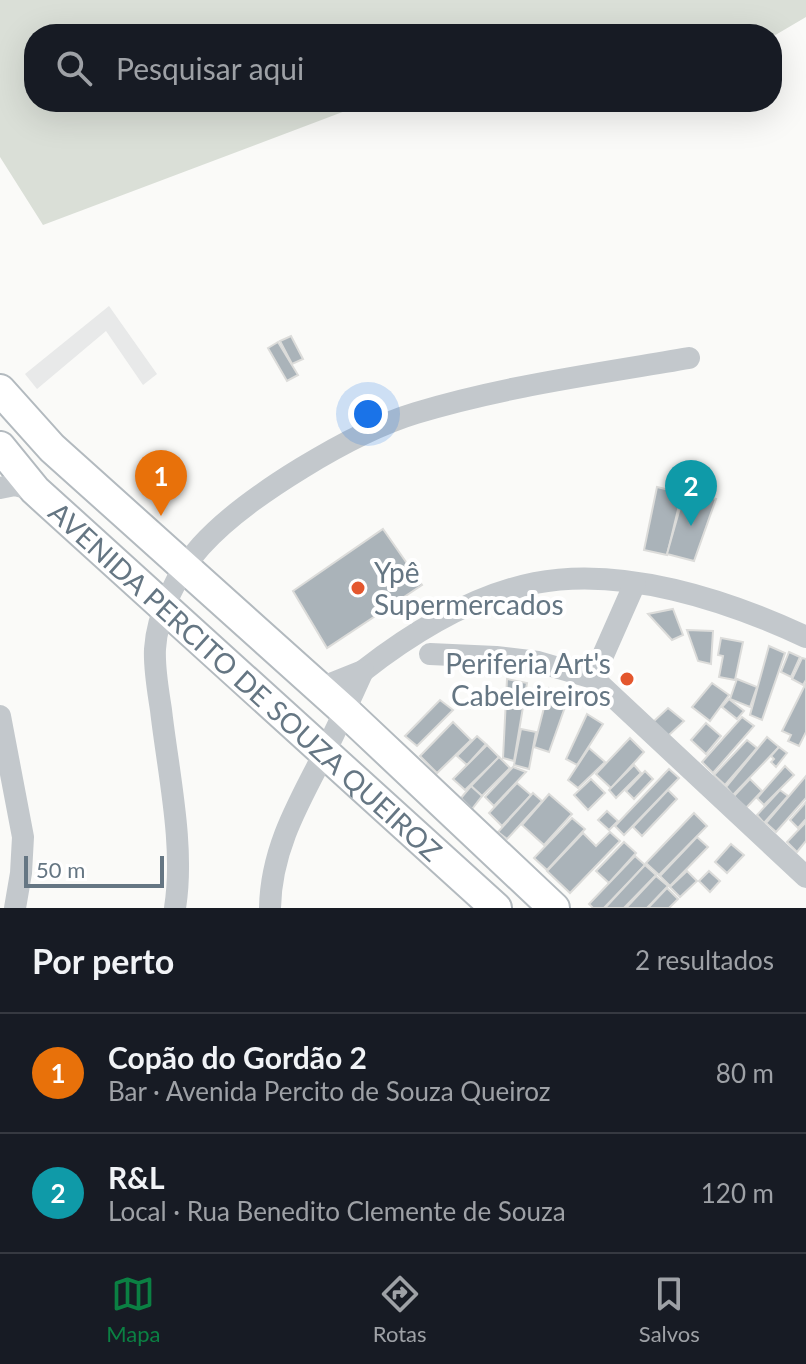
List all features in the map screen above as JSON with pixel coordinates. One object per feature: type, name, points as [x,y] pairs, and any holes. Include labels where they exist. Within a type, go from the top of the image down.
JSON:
[{"type":"main road","name":"AVENIDA PERCITO DE SOUZA QUEIROZ","points":[[0,390],[52,448],[183,555],[318,689],[554,908]]},
{"type":"main road","name":"AVENIDA PERCITO DE SOUZA QUEIROZ","points":[[0,447],[35,490],[496,908]]},
{"type":"street","points":[[175,908],[177,851],[155,647],[183,555],[281,482],[363,434],[414,413],[514,389],[689,358]]},
{"type":"street","points":[[0,488],[15,485],[35,490]]},
{"type":"street","points":[[318,689],[363,671],[415,634],[471,604],[536,583],[577,579],[635,583],[710,599],[806,637]]},
{"type":"street","points":[[593,678],[635,583]]},
{"type":"street","points":[[415,634],[430,654]]},
{"type":"street","points":[[387,652],[538,662],[593,678],[806,877]]},
{"type":"street","points":[[270,908],[270,886],[289,819],[325,753],[363,671]]},
{"type":"street","points":[[0,716],[23,837],[15,908]]},
{"type":"shaded area","points":[[0,0],[806,0],[806,17],[782,31],[782,24],[24,24],[24,112],[342,112],[43,225],[0,157]]},
{"type":"shaded area","points":[[109,306],[157,374],[143,385],[106,331],[37,389],[25,374]]},
{"type":"building","points":[[291,336],[303,359],[292,364],[280,341]]},
{"type":"building","points":[[278,342],[298,375],[287,381],[268,348]]},
{"type":"building","points":[[657,487],[682,493],[667,555],[644,550]]},
{"type":"building","points":[[685,490],[716,499],[694,561],[667,554]]},
{"type":"building","name":"Ypê Supermercados","points":[[383,529],[422,585],[327,648],[293,591]]},
{"type":"building","points":[[673,609],[683,635],[672,640],[648,614]]},
{"type":"building","points":[[687,630],[713,631],[711,664],[698,661]]},
{"type":"building","points":[[721,638],[743,642],[735,680],[719,677],[723,656],[718,655]]},
{"type":"building","points":[[769,646],[785,653],[762,720],[750,715]]},
{"type":"building","points":[[789,652],[800,657],[791,677],[781,672]]},
{"type":"building","points":[[802,658],[806,659],[806,680],[803,685],[792,679]]},
{"type":"building","points":[[507,679],[527,683],[514,761],[503,758]]},
{"type":"building","points":[[737,679],[757,687],[750,707],[730,699]]},
{"type":"building","points":[[712,683],[729,695],[710,721],[692,707]]},
{"type":"building","points":[[806,683],[806,732],[799,746],[788,741],[791,735],[782,731]]},
{"type":"building","points":[[549,688],[570,693],[549,752],[534,747]]},
{"type":"building","points":[[729,699],[744,711],[737,719],[722,707]]},
{"type":"building","points":[[440,700],[453,710],[417,746],[405,736]]},
{"type":"building","points":[[668,708],[684,721],[668,736],[653,722]]},
{"type":"building","points":[[587,714],[603,724],[577,765],[566,759]]},
{"type":"building","points":[[742,717],[754,726],[713,773],[702,762]]},
{"type":"building","points":[[453,722],[471,740],[437,773],[420,756]]},
{"type":"building","points":[[706,723],[721,736],[706,754],[691,740]]},
{"type":"building","points":[[521,729],[536,732],[529,769],[514,765]]},
{"type":"building","points":[[477,736],[486,744],[467,765],[457,756]]},
{"type":"building","points":[[767,737],[779,747],[733,795],[726,787]]},
{"type":"building","points":[[630,738],[644,752],[611,788],[596,774]]},
{"type":"building","points":[[747,740],[757,748],[725,785],[714,775]]},
{"type":"building","points":[[487,745],[499,757],[465,790],[453,779]]},
{"type":"building","points":[[779,747],[787,753],[776,767],[771,762],[774,759],[771,756]]},
{"type":"building","points":[[589,748],[605,762],[578,788],[568,780]]},
{"type":"building","points":[[499,757],[510,768],[482,796],[471,786]]},
{"type":"building","points":[[634,765],[641,773],[616,798],[609,790]]},
{"type":"building","points":[[785,766],[794,775],[764,805],[757,798]]},
{"type":"building","points":[[513,767],[526,772],[494,806],[485,797]]},
{"type":"building","points":[[669,769],[679,778],[624,835],[615,826]]},
{"type":"building","points":[[645,771],[653,779],[634,799],[626,791]]},
{"type":"building","points":[[806,776],[806,798],[776,832],[766,823]]},
{"type":"building","points":[[591,779],[605,793],[588,810],[574,795]]},
{"type":"building","points":[[750,779],[762,791],[745,809],[734,796]]},
{"type":"building","points":[[517,783],[531,795],[502,826],[489,813]]},
{"type":"building","points":[[471,786],[482,796],[472,809],[461,798]]},
{"type":"building","points":[[668,790],[677,799],[642,836],[633,827]]},
{"type":"building","points":[[780,790],[788,796],[764,823],[757,815]]},
{"type":"building","points":[[533,793],[542,801],[507,839],[498,832]]},
{"type":"building","points":[[549,794],[572,814],[544,845],[522,825]]},
{"type":"building","points":[[806,802],[806,819],[798,828],[790,820]]},
{"type":"building","points":[[607,811],[618,821],[609,830],[598,820]]},
{"type":"building","points":[[694,813],[707,826],[659,875],[646,863]]},
{"type":"building","points":[[572,818],[585,829],[547,870],[534,858]]},
{"type":"building","points":[[806,822],[806,841],[797,852],[787,842]]},
{"type":"building","points":[[610,832],[620,841],[570,893],[547,871],[583,833],[596,846]]},
{"type":"building","points":[[697,837],[708,847],[670,886],[660,876]]},
{"type":"building","points":[[624,842],[636,853],[609,883],[596,871]]},
{"type":"building","points":[[731,844],[744,855],[727,873],[715,862]]},
{"type":"building","points":[[635,856],[645,865],[604,908],[593,908],[589,904]]},
{"type":"building","points":[[645,865],[656,875],[624,908],[605,908]]},
{"type":"building","points":[[687,871],[697,881],[680,897],[670,887]]},
{"type":"building","points":[[709,871],[720,881],[710,892],[699,881]]},
{"type":"building","points":[[656,876],[668,886],[647,908],[626,908]]},
{"type":"building","points":[[667,888],[678,899],[669,908],[648,908]]},
{"type":"place","name":"Copão do Gordão 2","points":[[161,516]]},
{"type":"place","name":"R&L","points":[[691,526]]},
{"type":"place","name":"Ypê Supermercados","points":[[358,588]]},
{"type":"place","name":"Periferia Art's Cabeleireiros","points":[[627,679]]}]
